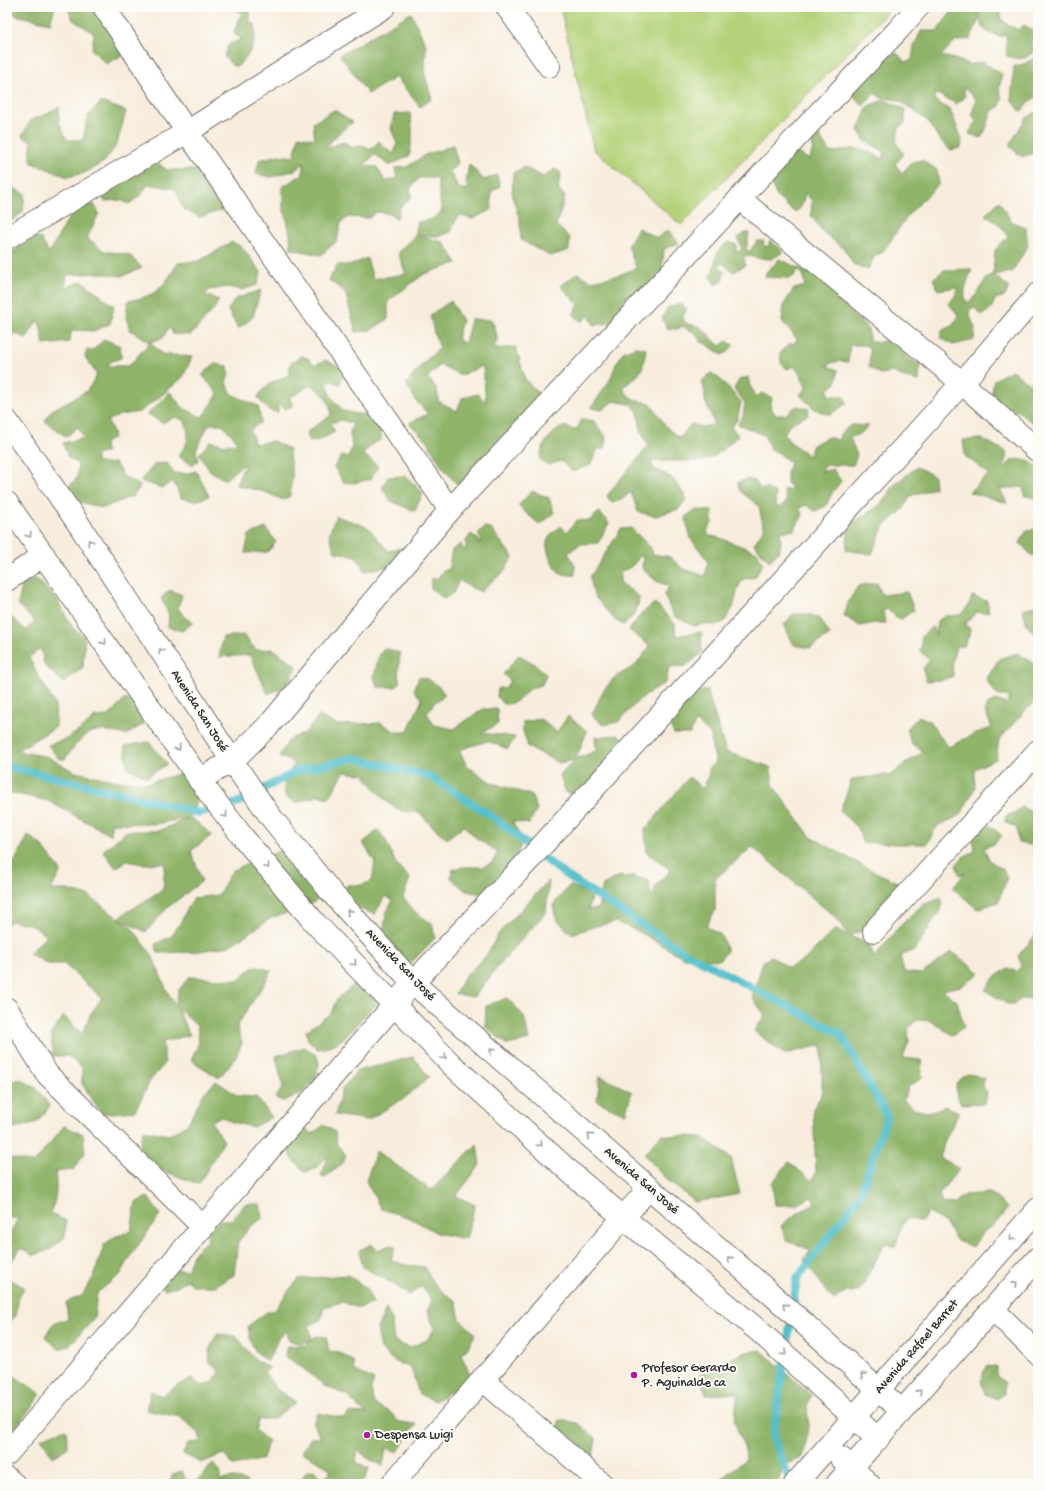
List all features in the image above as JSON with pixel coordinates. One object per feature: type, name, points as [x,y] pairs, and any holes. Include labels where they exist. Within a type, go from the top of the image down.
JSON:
[{"type":"street","points":[[104,7],[187,132],[450,510]]},
{"type":"street","points":[[7,238],[187,132],[384,7]]},
{"type":"street","points":[[507,7],[549,66]]},
{"type":"street","points":[[204,787],[238,769],[269,725],[450,510],[918,7]]},
{"type":"street","points":[[740,199],[962,383],[1038,451]]},
{"type":"street","points":[[7,1454],[413,982],[529,860],[962,383],[1038,294]]},
{"type":"street","name":"Avenida San José","points":[[7,422],[80,526],[270,816],[331,892],[413,982],[760,1284],[902,1411]]},
{"type":"street","points":[[7,503],[204,787],[242,836],[315,923],[451,1064],[580,1180],[760,1332],[878,1438]]},
{"type":"street","points":[[7,580],[44,555]]},
{"type":"street","points":[[874,931],[1038,751]]},
{"type":"street","points":[[7,1009],[47,1074],[203,1227]]},
{"type":"street","points":[[392,1484],[649,1188]]},
{"type":"street","name":"Avenida Rafael Barret","points":[[800,1478],[1038,1209]]},
{"type":"street","points":[[844,1476],[1038,1258]]},
{"type":"street","points":[[993,1309],[1038,1354]]},
{"type":"street","points":[[482,1379],[602,1484]]},
{"type":"street","points":[[829,1446],[844,1476],[869,1484]]},
{"type":"street","points":[[7,1478],[14,1484]]},
{"type":"green space","points":[[8,7],[55,7],[50,23],[15,15]]},
{"type":"green space","points":[[67,7],[95,7],[113,29],[123,55],[106,64],[92,50],[94,33],[73,20]]},
{"type":"green space","points":[[233,7],[250,7],[250,23],[255,24],[255,37],[252,48],[238,66],[233,66],[224,56],[229,44],[242,39],[234,34],[242,14]]},
{"type":"green space","points":[[560,7],[892,7],[681,225],[594,150]]},
{"type":"green space","points":[[955,7],[975,7],[979,20],[970,39],[954,42],[941,56],[955,59],[970,65],[982,62],[1002,74],[999,90],[1002,98],[1000,106],[992,111],[986,129],[981,138],[969,134],[977,122],[972,114],[976,99],[963,87],[965,96],[957,104],[935,93],[934,100],[950,110],[962,139],[961,148],[950,150],[939,139],[929,122],[899,100],[881,98],[875,93],[863,106],[852,94],[852,80],[882,57],[897,53],[905,62],[912,60],[914,46],[921,31],[937,31]]},
{"type":"green space","points":[[977,7],[1001,7],[1001,16],[1004,22],[1018,30],[1024,25],[1037,34],[1031,42],[1035,51],[1022,58],[1007,56],[1006,35],[1000,37],[988,32],[982,27]]},
{"type":"green space","points":[[411,13],[426,45],[425,75],[432,99],[420,107],[396,77],[368,94],[340,55]]},
{"type":"green space","points":[[1038,56],[1038,96],[1029,102],[1021,112],[1011,99],[1014,66],[1024,64]]},
{"type":"green space","points":[[884,100],[905,109],[905,123],[899,127],[896,143],[904,154],[895,164],[902,173],[912,162],[922,160],[937,170],[939,184],[909,214],[882,253],[875,255],[868,270],[853,264],[845,250],[823,232],[811,215],[812,201],[805,193],[801,207],[794,212],[777,197],[771,183],[795,152],[810,160],[813,147],[811,140],[817,132],[829,152],[859,149],[868,151],[884,159],[884,151],[865,141],[858,130],[868,106]]},
{"type":"green space","points":[[101,102],[126,111],[117,144],[104,162],[84,173],[68,177],[32,163],[30,153],[32,142],[22,136],[31,120],[47,114],[59,107],[59,122],[67,140],[83,140],[88,116]]},
{"type":"green space","points":[[334,110],[353,122],[340,132],[324,149],[344,142],[353,148],[363,145],[370,150],[379,141],[384,147],[394,154],[397,143],[391,129],[394,114],[410,113],[412,135],[409,156],[389,166],[375,154],[364,166],[377,167],[385,181],[397,179],[395,168],[407,167],[425,155],[453,145],[458,163],[450,172],[459,189],[468,189],[466,183],[469,164],[484,180],[497,175],[500,186],[491,192],[492,209],[473,219],[458,215],[451,232],[440,236],[418,236],[443,242],[457,263],[424,274],[388,301],[388,319],[371,330],[356,332],[345,292],[329,280],[337,265],[351,265],[367,258],[373,279],[406,274],[398,252],[415,235],[418,222],[430,220],[442,212],[437,178],[419,178],[410,189],[412,196],[400,208],[397,218],[386,213],[376,212],[369,218],[348,217],[341,223],[337,241],[321,255],[291,249],[290,234],[283,208],[282,187],[303,174],[304,163],[295,170],[272,177],[256,174],[259,160],[279,155],[294,157],[299,136],[315,139],[313,123]]},
{"type":"green space","points":[[1038,111],[1038,152],[1022,157],[1009,146],[1026,118]]},
{"type":"green space","points":[[154,160],[167,170],[195,170],[223,197],[223,210],[200,217],[183,209],[176,189],[148,184],[141,195],[129,204],[121,200],[104,201],[101,187]]},
{"type":"green space","points":[[524,167],[543,177],[555,169],[561,173],[558,188],[565,197],[556,225],[570,238],[569,250],[550,256],[521,240],[520,220],[512,196],[513,173]]},
{"type":"green space","points":[[13,188],[25,194],[23,212],[7,225],[7,193]]},
{"type":"green space","points":[[999,201],[1011,221],[1026,228],[1028,246],[1012,272],[994,275],[1009,287],[1005,296],[995,299],[990,309],[981,315],[975,308],[969,309],[975,328],[974,340],[953,345],[941,338],[941,331],[952,326],[959,316],[949,304],[955,296],[957,287],[938,290],[933,279],[944,270],[972,269],[965,290],[965,299],[967,303],[974,298],[990,275],[993,275],[995,250],[1008,236],[999,224],[985,215]]},
{"type":"green space","points":[[94,204],[99,213],[87,238],[104,251],[130,255],[142,268],[122,276],[99,273],[67,275],[65,288],[82,281],[114,306],[110,324],[94,331],[72,330],[69,342],[44,345],[40,324],[37,321],[27,338],[7,331],[7,248],[15,251],[28,234],[41,239],[49,253],[68,219],[81,207]]},
{"type":"green space","points":[[638,228],[657,238],[668,230],[679,243],[664,249],[661,279],[612,323],[594,325],[589,315],[582,322],[573,314],[579,305],[561,286],[577,273],[592,281],[619,275],[636,268],[628,245]]},
{"type":"green space","points":[[745,233],[749,233],[746,251],[750,251],[757,241],[764,241],[763,245],[768,247],[770,240],[783,252],[772,259],[744,255],[745,265],[734,272],[722,263],[719,266],[724,271],[723,281],[715,285],[711,276],[718,252],[729,242],[737,245],[735,252],[742,250],[738,238]]},
{"type":"green space","points":[[232,242],[242,247],[261,272],[257,285],[242,290],[228,287],[209,290],[205,295],[219,300],[214,309],[191,335],[173,334],[171,329],[168,328],[163,338],[150,342],[130,330],[126,317],[128,301],[138,299],[158,290],[178,263],[199,261]]},
{"type":"green space","points":[[779,259],[820,278],[835,289],[843,297],[852,314],[866,325],[869,340],[877,343],[891,339],[900,347],[906,356],[920,366],[919,381],[905,378],[893,372],[880,374],[869,367],[870,350],[866,345],[850,345],[848,362],[840,361],[827,366],[838,370],[836,383],[828,390],[829,396],[844,396],[847,403],[831,414],[821,412],[810,405],[800,395],[806,388],[801,375],[794,366],[787,369],[781,363],[780,352],[790,344],[794,344],[797,339],[782,321],[784,304],[794,289],[805,286],[803,274],[798,270],[793,277],[765,277],[766,272]]},
{"type":"green space","points":[[261,290],[253,317],[238,329],[228,310],[235,299]]},
{"type":"green space","points":[[451,301],[462,321],[457,338],[465,344],[471,319],[492,320],[498,339],[493,349],[516,347],[525,379],[551,407],[466,495],[442,467],[428,442],[409,423],[428,414],[417,402],[406,384],[423,363],[440,348],[434,333],[430,315]],"holes":[[[440,365],[461,375],[483,366],[486,403],[478,394],[462,398],[457,411],[438,401],[436,388],[427,378]]]},
{"type":"green space","points":[[681,304],[687,309],[683,316],[685,323],[701,327],[720,346],[727,341],[733,345],[728,352],[722,355],[705,343],[701,342],[694,331],[690,331],[683,326],[677,329],[667,328],[662,318],[668,307]]},
{"type":"green space","points":[[104,339],[120,346],[121,358],[112,361],[107,366],[129,366],[150,342],[162,354],[192,357],[183,377],[139,412],[120,415],[107,421],[111,427],[114,437],[105,443],[106,452],[96,455],[96,462],[105,464],[115,463],[123,476],[141,486],[133,496],[103,508],[80,502],[63,492],[77,478],[78,464],[68,457],[63,443],[84,438],[78,427],[66,437],[45,421],[52,410],[87,391],[97,375],[85,357],[87,350],[92,351]]},
{"type":"green space","points":[[635,347],[646,348],[644,362],[638,375],[623,387],[628,395],[634,399],[650,403],[668,429],[680,438],[691,424],[702,427],[714,425],[705,401],[702,381],[711,373],[720,379],[741,402],[737,421],[731,427],[739,436],[715,456],[701,461],[651,461],[653,468],[672,478],[687,498],[679,509],[655,516],[638,512],[631,492],[621,500],[612,503],[607,496],[648,446],[641,430],[638,412],[631,404],[613,401],[602,410],[591,408],[610,380],[616,364],[623,352]]},
{"type":"green space","points":[[302,356],[309,359],[315,365],[325,360],[345,369],[340,384],[327,380],[330,395],[343,411],[357,414],[375,414],[381,429],[381,440],[373,443],[363,454],[378,466],[371,479],[354,483],[343,482],[334,467],[342,456],[348,458],[352,447],[350,432],[353,424],[342,420],[330,423],[335,432],[319,440],[309,442],[307,432],[331,415],[327,400],[319,391],[310,385],[297,394],[290,396],[292,406],[285,409],[278,403],[278,412],[269,410],[258,397],[268,385],[290,375],[290,364]]},
{"type":"green space","points":[[214,364],[228,366],[229,374],[226,383],[233,395],[258,406],[261,422],[250,430],[255,444],[273,441],[289,449],[292,475],[290,489],[291,495],[283,500],[265,492],[236,485],[245,464],[225,480],[209,470],[199,454],[211,441],[225,445],[237,443],[233,436],[221,424],[209,424],[196,450],[198,461],[193,466],[178,456],[188,440],[188,432],[185,421],[176,417],[162,423],[148,414],[170,392],[182,407],[201,417],[207,411],[218,394],[202,375]]},
{"type":"green space","points":[[1012,370],[1029,384],[1038,375],[1038,425],[1030,421],[1017,410],[1004,422],[989,409],[994,380]]},
{"type":"green space","points":[[748,377],[750,386],[757,397],[762,393],[772,398],[770,407],[776,415],[785,415],[797,406],[809,409],[808,415],[791,423],[784,434],[789,441],[809,456],[813,445],[828,437],[839,440],[840,434],[851,425],[869,426],[861,433],[850,438],[857,455],[853,465],[826,465],[821,472],[833,469],[841,481],[832,493],[826,506],[815,511],[806,505],[799,508],[803,515],[794,530],[780,532],[780,549],[769,561],[754,544],[765,527],[763,526],[759,506],[739,490],[738,482],[747,479],[755,481],[761,490],[766,488],[776,493],[775,502],[778,508],[787,502],[783,489],[789,491],[792,488],[787,483],[787,472],[790,463],[770,448],[764,435],[738,424],[743,416],[745,403],[734,389],[739,380]]},
{"type":"green space","points":[[582,419],[594,421],[606,437],[605,449],[598,449],[590,465],[573,472],[561,461],[548,465],[540,459],[545,443],[555,431],[565,426],[573,430],[577,429]]},
{"type":"green space","points":[[982,439],[1007,452],[1004,468],[1012,460],[1028,461],[1036,466],[1038,476],[1037,498],[1025,496],[1023,487],[1000,489],[1007,503],[969,492],[989,474],[965,456],[963,440]]},
{"type":"green space","points":[[167,463],[174,473],[185,474],[196,471],[209,496],[195,501],[181,498],[173,481],[162,488],[140,481],[155,464]]},
{"type":"green space","points":[[917,467],[934,476],[935,488],[910,496],[903,510],[883,527],[872,554],[846,550],[849,525],[880,505],[896,483]]},
{"type":"green space","points":[[406,476],[423,493],[415,511],[391,501],[382,488],[388,477]]},
{"type":"green space","points":[[532,491],[549,498],[554,513],[540,525],[518,506]]},
{"type":"green space","points":[[696,510],[712,511],[712,523],[707,531],[709,536],[717,537],[757,552],[763,563],[755,577],[743,579],[738,588],[733,608],[724,622],[714,625],[704,624],[694,626],[674,616],[664,595],[669,586],[656,581],[642,568],[643,557],[640,555],[632,566],[620,571],[620,582],[639,597],[638,606],[633,616],[623,625],[614,619],[594,596],[590,577],[621,529],[631,528],[651,548],[652,554],[670,557],[683,569],[705,576],[708,561],[691,539],[685,517]]},
{"type":"green space","points":[[599,512],[609,523],[598,543],[580,544],[568,553],[575,565],[575,575],[562,574],[556,569],[549,556],[547,543],[549,538],[561,526],[567,532],[577,520],[589,521]]},
{"type":"green space","points":[[336,516],[368,527],[388,551],[423,543],[401,576],[384,567],[365,571],[356,556],[335,552],[329,534]]},
{"type":"green space","points":[[484,527],[490,528],[513,557],[503,573],[481,592],[459,580],[454,592],[444,599],[431,588],[431,579],[438,578],[442,572],[450,568],[452,550],[461,544],[463,549],[466,548],[466,541],[471,534],[479,540],[480,543],[482,541],[478,534]]},
{"type":"green space","points":[[266,528],[276,542],[268,552],[245,553],[249,535]]},
{"type":"green space","points":[[1038,529],[1038,553],[1032,556],[1020,543],[1027,530]]},
{"type":"green space","points":[[37,579],[57,600],[73,628],[85,637],[83,667],[64,683],[44,665],[41,648],[29,657],[37,674],[55,704],[56,727],[16,751],[48,757],[75,772],[113,780],[148,783],[188,771],[206,776],[190,817],[212,835],[191,851],[202,881],[167,908],[146,932],[120,919],[133,929],[152,955],[166,989],[175,1005],[179,990],[189,977],[238,980],[254,966],[272,971],[237,1026],[242,1043],[236,1057],[219,1078],[191,1060],[199,1042],[197,1026],[176,1007],[190,1035],[162,1042],[165,1063],[150,1081],[135,1111],[102,1114],[82,1084],[82,1068],[68,1056],[53,1056],[51,1034],[64,1016],[82,1034],[91,1013],[102,998],[64,964],[48,964],[29,953],[47,936],[30,924],[10,921],[7,925],[7,864],[13,865],[28,835],[42,846],[61,871],[51,890],[67,890],[89,896],[118,918],[163,889],[165,863],[142,864],[126,861],[116,868],[103,851],[127,831],[159,831],[188,818],[155,824],[111,823],[111,835],[48,801],[7,792],[7,616],[10,616],[26,630],[35,622],[18,605],[22,585]]},
{"type":"green space","points":[[877,583],[882,595],[907,592],[914,610],[900,620],[887,609],[883,611],[885,623],[860,626],[844,616],[849,601],[858,586]]},
{"type":"green space","points":[[170,590],[182,595],[178,608],[185,618],[194,622],[182,631],[168,627],[169,615],[161,598]]},
{"type":"green space","points":[[972,596],[987,601],[989,611],[985,613],[976,612],[966,624],[971,631],[964,646],[956,646],[952,662],[953,676],[942,680],[926,681],[923,668],[930,660],[920,651],[922,636],[933,626],[936,635],[937,621],[945,616],[960,615],[969,605]]},
{"type":"green space","points":[[655,603],[675,624],[676,636],[701,632],[702,653],[686,666],[669,667],[666,682],[640,699],[618,722],[603,725],[592,715],[603,691],[615,677],[636,665],[650,646],[629,630],[642,613]]},
{"type":"green space","points":[[1038,605],[1038,635],[1031,630],[1027,624],[1023,609]]},
{"type":"green space","points":[[793,614],[807,614],[816,617],[830,635],[810,648],[794,645],[784,625]]},
{"type":"green space","points":[[243,635],[256,650],[273,649],[297,666],[287,686],[268,694],[250,655],[219,657],[223,637]]},
{"type":"green space","points":[[384,648],[400,653],[398,678],[401,682],[396,687],[377,687],[374,677],[378,658]]},
{"type":"green space","points":[[1018,653],[1036,665],[1038,664],[1038,699],[1023,713],[999,740],[996,759],[974,769],[975,787],[961,815],[937,826],[927,844],[862,842],[859,830],[840,811],[852,779],[893,774],[905,763],[924,752],[911,743],[907,729],[919,716],[931,722],[938,734],[949,747],[976,733],[992,728],[985,711],[986,706],[995,700],[1007,704],[1010,696],[998,696],[986,680],[999,659]]},
{"type":"green space","points":[[519,655],[535,664],[546,674],[542,685],[528,690],[517,701],[509,704],[503,704],[497,697],[498,688],[505,688],[510,681],[503,674]]},
{"type":"green space","points":[[419,677],[434,683],[445,695],[434,703],[427,713],[434,725],[454,729],[483,709],[497,709],[498,724],[481,733],[515,737],[508,749],[487,741],[459,750],[467,766],[492,783],[531,795],[537,809],[529,824],[512,821],[523,841],[511,865],[482,894],[466,891],[451,878],[452,870],[462,867],[482,867],[492,863],[498,852],[476,838],[464,825],[447,839],[419,812],[401,811],[392,806],[378,792],[363,773],[359,774],[344,772],[329,798],[319,795],[296,803],[285,796],[284,781],[295,763],[279,756],[290,739],[305,733],[319,716],[337,725],[381,723],[396,732],[407,732],[422,700],[414,690]]},
{"type":"green space","points":[[707,690],[726,752],[770,767],[774,787],[811,837],[867,868],[899,883],[884,920],[850,936],[870,945],[874,958],[897,929],[923,904],[941,898],[943,905],[915,950],[900,956],[904,972],[922,974],[952,952],[980,973],[961,986],[943,990],[957,1001],[964,1027],[952,1035],[931,1021],[916,1020],[908,1029],[909,1041],[903,1058],[921,1060],[922,1078],[909,1086],[903,1100],[914,1108],[923,1111],[933,1111],[945,1106],[959,1112],[945,1140],[940,1158],[959,1169],[939,1194],[942,1203],[954,1204],[964,1195],[990,1193],[1008,1208],[996,1223],[982,1233],[973,1247],[957,1241],[945,1223],[928,1211],[922,1222],[907,1218],[902,1225],[895,1247],[885,1243],[860,1290],[840,1294],[834,1301],[804,1260],[811,1250],[787,1241],[781,1226],[789,1219],[816,1202],[810,1197],[796,1205],[775,1205],[772,1183],[789,1162],[812,1181],[816,1172],[813,1109],[822,1094],[822,1045],[784,1054],[754,1031],[765,1015],[752,997],[763,962],[771,956],[789,968],[804,960],[835,929],[849,935],[834,916],[752,847],[715,879],[715,911],[706,926],[721,935],[727,951],[719,960],[684,958],[638,931],[616,922],[596,926],[571,934],[556,919],[553,905],[570,885],[592,895],[588,909],[598,909],[603,885],[617,877],[633,876],[649,881],[650,891],[653,898],[655,886],[671,870],[647,853],[645,830],[689,777],[703,789],[709,774],[708,768],[716,762],[712,747],[711,735],[696,721],[690,734],[674,734],[669,722],[694,693]]},
{"type":"green space","points":[[125,699],[141,707],[144,724],[126,735],[104,731],[90,733],[84,736],[65,759],[59,759],[48,745],[66,739],[79,731],[95,717],[109,716]]},
{"type":"green space","points":[[568,716],[587,731],[576,759],[596,751],[595,737],[618,735],[631,747],[582,793],[566,793],[560,775],[575,760],[559,763],[528,747],[523,731],[523,722],[540,719],[557,732]]},
{"type":"green space","points":[[149,742],[167,764],[147,777],[127,767],[125,746]]},
{"type":"green space","points":[[1022,807],[1034,814],[1038,830],[1038,846],[1018,843],[1017,828],[1005,822],[1006,816],[1014,813]]},
{"type":"green space","points":[[987,823],[1002,836],[994,844],[984,848],[990,861],[1004,870],[1007,878],[998,902],[977,909],[953,888],[965,873],[960,875],[956,865],[963,857],[975,851],[973,838]]},
{"type":"green space","points":[[378,830],[385,839],[396,864],[410,878],[403,897],[417,914],[432,923],[435,938],[409,965],[381,942],[387,911],[393,901],[385,896],[375,914],[358,909],[343,895],[347,885],[362,885],[372,881],[375,862],[363,843]]},
{"type":"green space","points":[[288,848],[321,897],[306,908],[273,917],[229,946],[194,952],[158,953],[155,944],[172,936],[194,898],[218,895],[232,871],[250,862]]},
{"type":"green space","points":[[549,880],[546,912],[501,963],[474,997],[455,994],[464,977],[486,956],[499,933]]},
{"type":"green space","points":[[1038,932],[1038,998],[1021,999],[1014,1004],[1007,1004],[985,990],[994,978],[1008,968],[1017,972],[1022,966],[1018,956]]},
{"type":"green space","points":[[358,981],[381,1001],[338,1042],[325,1048],[317,1049],[308,1040],[306,1031],[331,1013],[337,999]]},
{"type":"green space","points":[[507,998],[524,1016],[529,1040],[507,1045],[485,1026],[486,1006]]},
{"type":"green space","points":[[305,1047],[317,1056],[319,1063],[316,1079],[302,1093],[284,1101],[275,1098],[283,1088],[276,1056]]},
{"type":"green space","points":[[413,1057],[429,1077],[406,1097],[368,1120],[335,1115],[342,1089],[357,1071]]},
{"type":"green space","points":[[967,1074],[984,1079],[983,1087],[987,1092],[984,1103],[961,1104],[957,1097],[956,1083]]},
{"type":"green space","points":[[600,1076],[632,1092],[625,1114],[597,1101]]},
{"type":"green space","points":[[21,1079],[36,1088],[50,1106],[37,1122],[7,1131],[7,1083]]},
{"type":"green space","points":[[216,1081],[238,1096],[256,1097],[272,1117],[253,1127],[232,1122],[221,1116],[211,1122],[224,1141],[199,1184],[155,1168],[139,1149],[143,1130],[169,1135],[187,1125],[204,1093]]},
{"type":"green space","points":[[324,1125],[335,1132],[337,1145],[344,1152],[346,1157],[340,1166],[325,1177],[321,1176],[328,1157],[317,1167],[305,1172],[291,1158],[286,1140],[301,1130],[306,1129],[312,1134]]},
{"type":"green space","points":[[64,1126],[83,1134],[85,1153],[73,1170],[55,1172],[56,1193],[50,1213],[66,1221],[65,1237],[51,1249],[34,1255],[21,1248],[7,1267],[7,1240],[18,1218],[7,1218],[7,1163],[10,1158],[34,1163]]},
{"type":"green space","points":[[661,1135],[703,1137],[731,1158],[740,1194],[695,1202],[666,1179],[644,1154]]},
{"type":"green space","points":[[477,1144],[480,1165],[456,1196],[475,1205],[466,1239],[437,1233],[410,1218],[381,1209],[366,1181],[376,1151],[431,1190]]},
{"type":"green space","points":[[148,1197],[160,1215],[132,1254],[121,1274],[97,1293],[94,1319],[69,1346],[59,1349],[45,1337],[49,1329],[56,1322],[68,1320],[66,1302],[82,1296],[94,1276],[104,1245],[114,1237],[131,1231],[136,1202]]},
{"type":"green space","points":[[245,1204],[260,1204],[263,1218],[250,1227],[238,1242],[234,1275],[215,1286],[194,1286],[187,1280],[177,1286],[165,1290],[159,1277],[173,1270],[188,1270],[190,1261],[195,1253],[208,1241],[207,1232],[220,1220],[231,1220]]},
{"type":"green space","points":[[371,1244],[378,1250],[390,1245],[395,1246],[391,1260],[405,1265],[425,1267],[431,1279],[438,1287],[445,1294],[456,1301],[460,1319],[475,1334],[468,1348],[461,1354],[470,1375],[457,1388],[435,1401],[419,1394],[411,1368],[394,1361],[381,1349],[377,1328],[386,1309],[391,1318],[394,1341],[409,1348],[427,1340],[435,1328],[427,1311],[432,1301],[422,1286],[409,1295],[395,1285],[363,1267],[359,1251]]},
{"type":"green space","points":[[348,1275],[366,1288],[373,1304],[359,1308],[342,1302],[324,1307],[321,1319],[309,1326],[312,1339],[302,1343],[293,1342],[287,1338],[288,1330],[279,1337],[268,1361],[255,1351],[251,1342],[248,1326],[267,1312],[275,1310],[299,1279]]},
{"type":"green space","points":[[7,1277],[24,1287],[19,1298],[15,1316],[7,1324]]},
{"type":"green space","points":[[217,1334],[236,1336],[255,1360],[270,1368],[265,1373],[276,1389],[296,1402],[273,1419],[259,1419],[255,1430],[268,1441],[263,1459],[234,1466],[223,1454],[201,1463],[183,1454],[188,1443],[201,1442],[199,1433],[180,1417],[146,1410],[151,1391],[162,1396],[178,1385],[192,1379],[202,1386],[214,1382],[219,1371],[209,1361],[211,1346]]},
{"type":"green space","points":[[316,1336],[326,1337],[329,1351],[339,1352],[354,1362],[354,1370],[374,1380],[371,1389],[374,1404],[390,1412],[399,1422],[417,1424],[406,1438],[398,1452],[386,1448],[383,1466],[367,1458],[358,1450],[356,1462],[369,1468],[365,1479],[358,1484],[302,1484],[302,1478],[307,1471],[314,1470],[323,1481],[331,1470],[319,1461],[301,1452],[311,1438],[321,1438],[313,1423],[318,1413],[344,1418],[349,1413],[367,1414],[347,1395],[326,1387],[285,1356],[287,1346],[306,1345]]},
{"type":"green space","points":[[761,1350],[811,1395],[807,1406],[809,1429],[803,1457],[784,1466],[777,1484],[721,1484],[721,1479],[746,1459],[745,1449],[734,1421],[738,1393],[706,1395],[700,1374],[743,1353]]},
{"type":"green space","points":[[986,1366],[996,1367],[996,1375],[1005,1383],[1004,1394],[997,1399],[985,1394],[981,1380]]},
{"type":"green space","points":[[11,1374],[41,1394],[7,1439],[7,1375]]},
{"type":"green space","points":[[559,1420],[578,1423],[596,1438],[593,1457],[582,1456],[558,1437]]},
{"type":"green space","points":[[66,1429],[68,1447],[53,1457],[41,1438]]},
{"type":"green space","points":[[213,1463],[220,1471],[220,1480],[234,1478],[247,1482],[247,1484],[195,1484]]},
{"type":"green space","points":[[182,1471],[187,1483],[195,1484],[169,1484],[173,1474]]},
{"type":"waterway","points":[[7,766],[199,813],[237,803],[297,771],[354,758],[431,777],[493,817],[564,874],[682,951],[841,1034],[887,1116],[860,1195],[797,1279],[773,1437],[791,1484]]},
{"type":"place","name":"Profesor Gerardo P. Aguinalde ca","points":[[634,1375]]},
{"type":"place","name":"Despensa Luigi","points":[[367,1435]]}]
